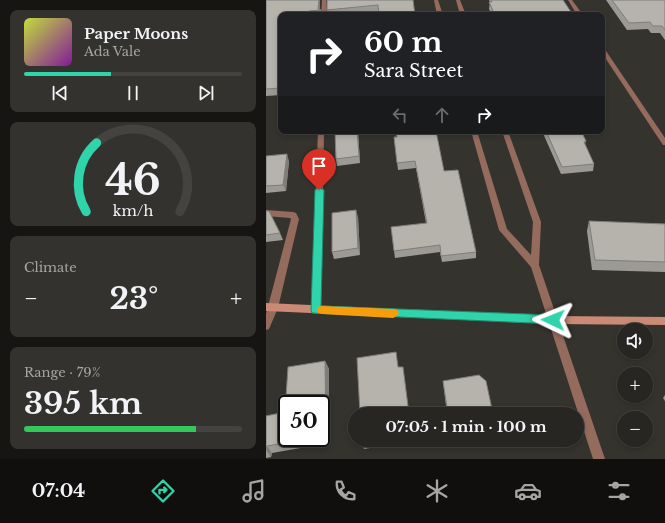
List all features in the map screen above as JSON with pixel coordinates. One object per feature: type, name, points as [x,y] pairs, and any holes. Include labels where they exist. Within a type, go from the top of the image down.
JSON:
[{"type":"main road","points":[[270,308],[553,320],[665,321]]},
{"type":"street","points":[[324,0],[324,12]]},
{"type":"street","points":[[436,0],[439,12]]},
{"type":"street","points":[[458,0],[462,12]]},
{"type":"street","points":[[570,0],[578,12]]},
{"type":"street","points":[[605,53],[665,143]]},
{"type":"street","points":[[316,310],[321,134]]},
{"type":"street","points":[[475,134],[503,230],[535,265]]},
{"type":"street","points":[[506,134],[537,222],[535,265],[599,459]]},
{"type":"street","points":[[266,213],[293,215],[295,218],[266,326]]},
{"type":"building","points":[[266,0],[319,0],[318,9],[321,10],[309,12],[278,12],[278,88],[266,89]]},
{"type":"building","points":[[327,0],[413,0],[415,12],[379,12],[378,5],[327,10]]},
{"type":"building","points":[[491,0],[563,0],[571,12],[494,12],[489,2],[492,2]]},
{"type":"building","points":[[612,0],[665,0],[665,30],[662,26],[653,26],[650,22],[629,23]]},
{"type":"building","points":[[335,134],[357,134],[359,156],[336,159]]},
{"type":"building","points":[[396,134],[437,134],[444,171],[458,170],[476,252],[441,256],[440,245],[394,251],[391,227],[427,223],[415,161],[397,163],[394,137],[397,137]]},
{"type":"building","points":[[547,134],[582,134],[586,141],[584,142],[594,164],[562,167]]},
{"type":"building","points":[[287,154],[283,185],[266,186],[266,156]]},
{"type":"building","points":[[356,210],[358,248],[332,252],[332,213]]},
{"type":"building","points":[[266,211],[269,211],[280,233],[266,235]]},
{"type":"building","points":[[589,221],[665,224],[665,262],[595,260]]},
{"type":"building","points":[[396,352],[398,367],[403,367],[408,407],[360,407],[357,358]]},
{"type":"building","points":[[325,361],[325,395],[286,395],[288,367]]},
{"type":"building","points":[[479,375],[486,381],[492,407],[447,407],[443,381]]},
{"type":"building","points":[[278,413],[278,444],[267,446],[266,450],[266,416]]},
{"type":"slow traffic","points":[[322,310],[393,313]]},
{"type":"route","points":[[319,190],[316,310],[553,320]]}]
